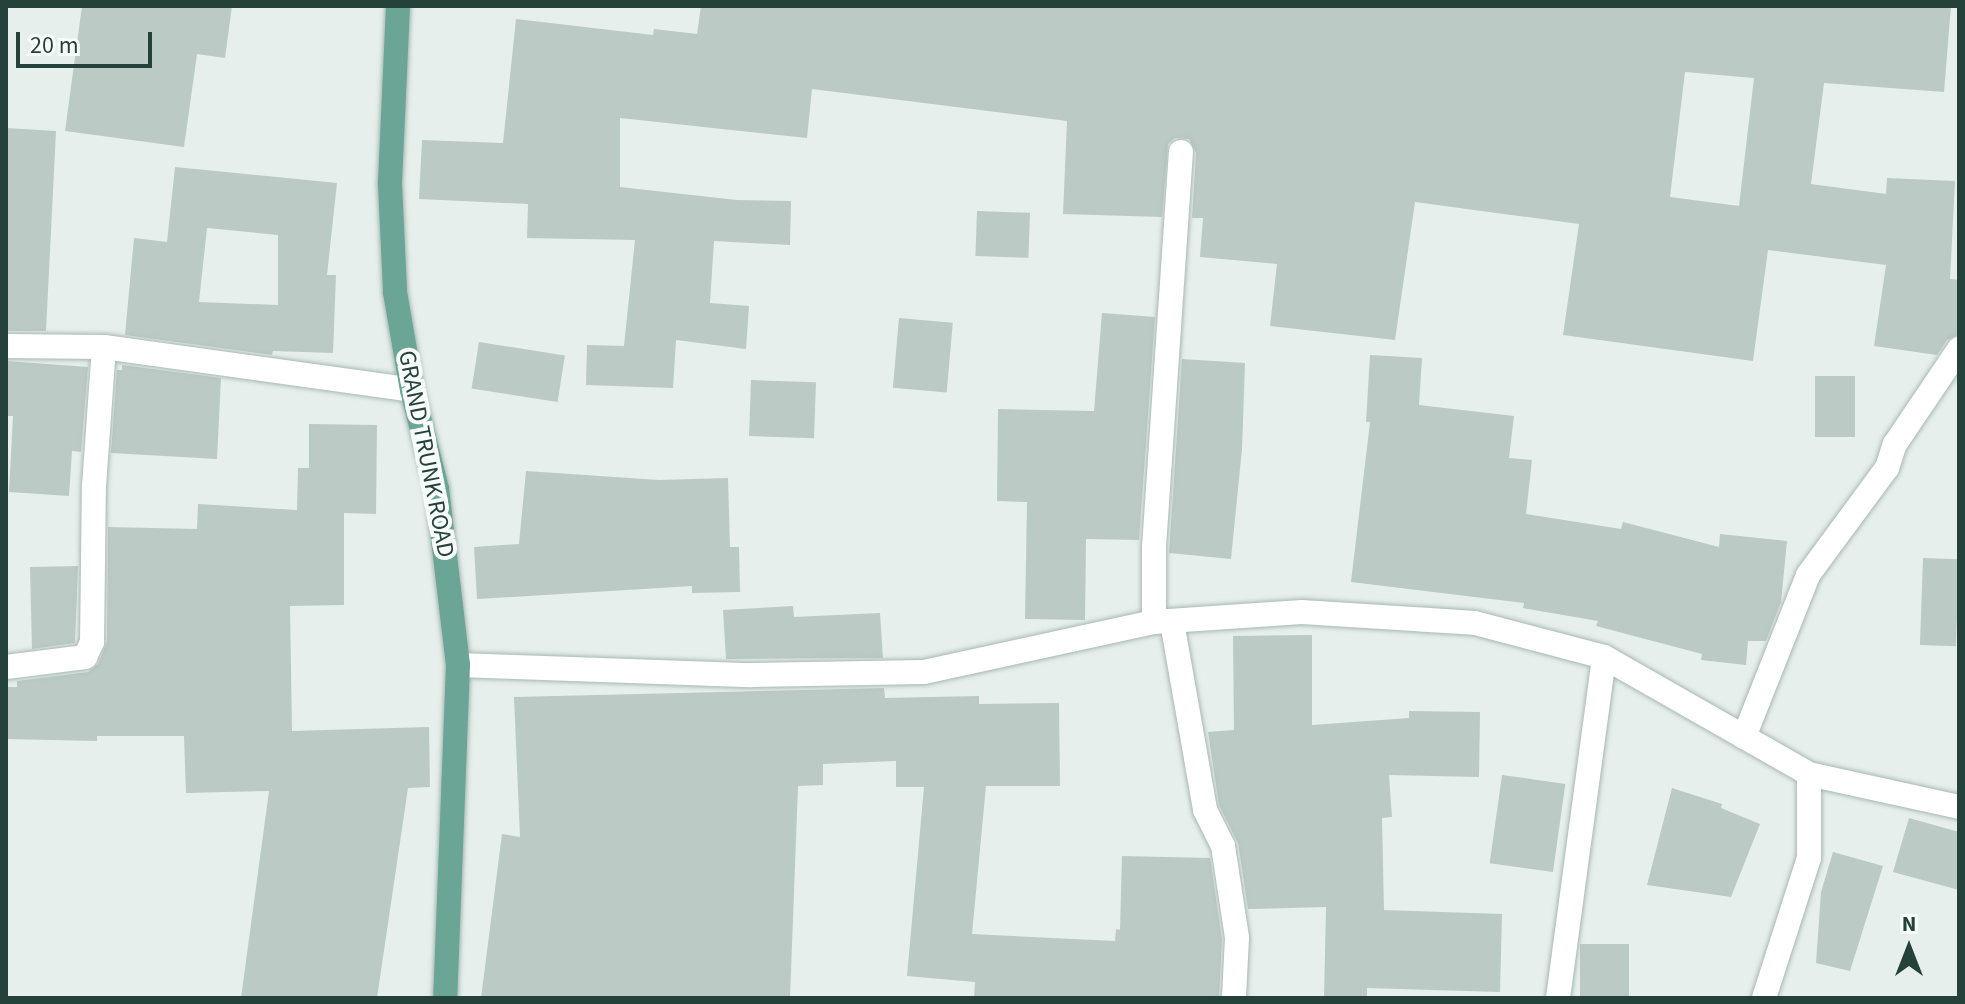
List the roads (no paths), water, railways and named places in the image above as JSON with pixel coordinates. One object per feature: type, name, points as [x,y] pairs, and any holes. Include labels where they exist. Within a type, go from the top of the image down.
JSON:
[{"type":"main road","name":"GRAND TRUNK ROAD","points":[[398,6],[390,184],[395,292],[412,390],[437,489],[458,665],[445,998]]},
{"type":"street","points":[[1181,152],[1154,547],[1163,622],[1205,810],[1223,846],[1237,938],[1234,998]]},
{"type":"street","points":[[6,346],[104,347],[412,390]]},
{"type":"street","points":[[6,667],[85,657],[92,642],[94,486],[104,347]]},
{"type":"street","points":[[1744,737],[1808,575],[1887,468],[1895,444],[1959,349]]},
{"type":"street","points":[[458,665],[751,675],[924,672],[1163,622],[1302,612],[1475,623],[1604,657],[1809,774],[1959,807]]},
{"type":"street","points":[[1558,998],[1604,657]]},
{"type":"street","points":[[1764,998],[1809,858],[1809,774]]}]
